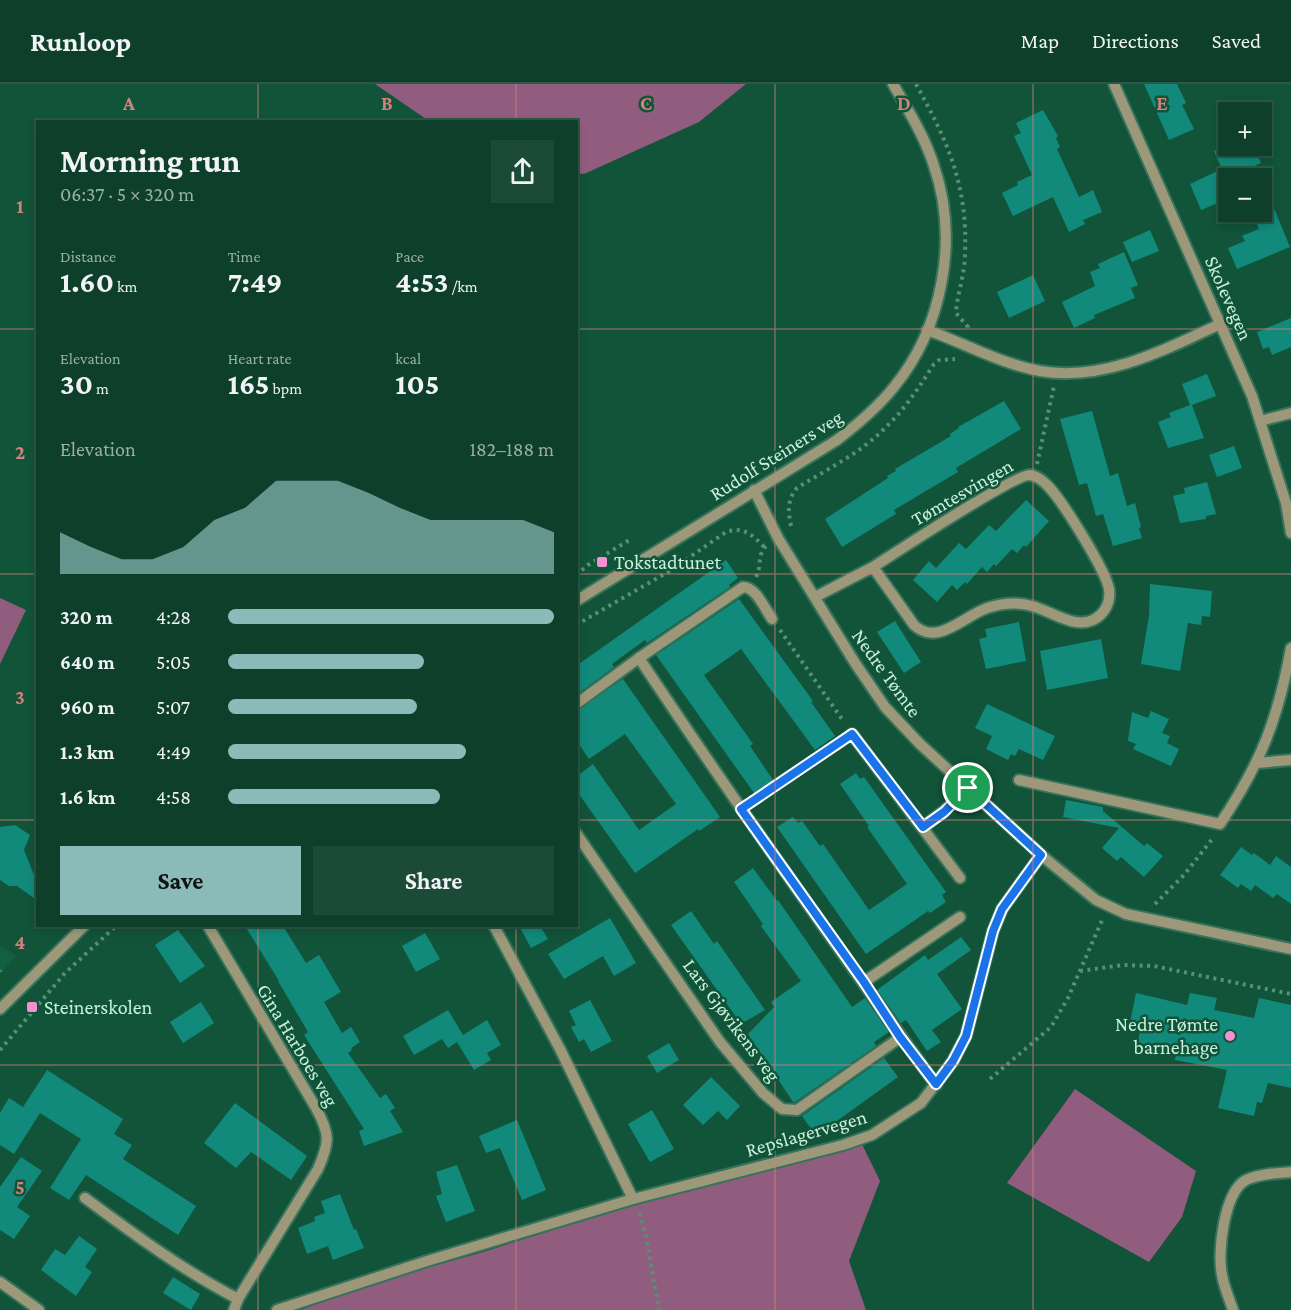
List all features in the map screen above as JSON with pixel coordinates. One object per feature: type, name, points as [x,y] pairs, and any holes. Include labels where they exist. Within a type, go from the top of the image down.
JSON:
[{"type":"street","name":"Rudolf Steiners veg","points":[[578,600],[837,440],[870,414],[896,385],[909,366],[927,330],[938,298],[944,272],[946,216],[929,152],[893,84]]},
{"type":"street","name":"Skolevegen","points":[[1114,84],[1252,396],[1286,503],[1291,533]]},
{"type":"street","points":[[927,330],[1017,365],[1072,373],[1118,366],[1220,324]]},
{"type":"street","points":[[1260,421],[1291,413]]},
{"type":"street","name":"Tømtesvingen","points":[[815,597],[873,567],[1021,476],[1035,476],[1048,485],[1105,577],[1109,589],[1108,604],[1102,614],[1094,619],[1079,622],[1030,606],[1008,604],[985,609],[946,630],[929,634],[919,630],[910,620],[873,567]]},
{"type":"street","name":"Nedre Tømte","points":[[754,490],[778,538],[855,663],[885,707],[906,731],[1041,855],[1084,891],[1108,906],[1142,918],[1291,949]]},
{"type":"street","points":[[578,703],[743,587],[750,588],[772,619]]},
{"type":"street","points":[[1019,780],[1220,824],[1257,763],[1273,727],[1281,700],[1291,648]]},
{"type":"street","points":[[639,658],[741,809],[864,982],[900,1037],[936,1084]]},
{"type":"street","points":[[852,734],[960,878]]},
{"type":"street","points":[[1257,763],[1291,760]]},
{"type":"street","points":[[923,827],[944,812],[968,788]]},
{"type":"street","name":"Lars Gjøvikens veg","points":[[578,836],[720,1042],[763,1093],[782,1109],[797,1110],[900,1037]]},
{"type":"street","name":"Repslagervegen","points":[[277,1310],[633,1198],[843,1145],[872,1135],[921,1102],[953,1061],[966,1036],[993,931],[1002,909],[1041,855]]},
{"type":"street","points":[[864,982],[960,917]]},
{"type":"street","points":[[0,1009],[83,927]]},
{"type":"street","name":"Gina Harboes veg","points":[[209,927],[316,1108],[328,1135],[326,1151],[318,1169],[236,1304]]},
{"type":"street","points":[[495,927],[560,1049],[633,1198]]},
{"type":"street","points":[[1233,1310],[1221,1273],[1222,1228],[1234,1192],[1245,1180],[1291,1172]]},
{"type":"street","points":[[85,1198],[144,1243],[236,1304]]},
{"type":"street","points":[[0,1282],[39,1310]]},
{"type":"path","points":[[1035,476],[1054,386]]},
{"type":"path","points":[[578,624],[668,572],[733,529],[744,531],[757,539],[764,547],[759,559],[758,574],[750,588]]},
{"type":"path","points":[[578,573],[631,539]]},
{"type":"path","points":[[741,809],[852,734],[772,619]]},
{"type":"path","points":[[1152,908],[1184,875],[1212,840],[1220,824]]},
{"type":"path","points":[[990,1079],[1051,1027],[1080,971],[1108,906]]},
{"type":"path","points":[[0,1050],[65,973],[115,927]]},
{"type":"path","points":[[1080,971],[1123,965],[1154,966],[1291,994]]},
{"type":"path","points":[[633,1198],[646,1236],[659,1310]]},
{"type":"shaded area","points":[[375,84],[746,84],[699,122],[584,174],[578,173],[578,120],[428,120]]},
{"type":"shaded area","points":[[0,598],[26,610],[0,664]]},
{"type":"shaded area","points":[[0,945],[16,956],[0,974]]},
{"type":"shaded area","points":[[1075,1089],[1196,1171],[1182,1217],[1149,1262],[1007,1183]]},
{"type":"shaded area","points":[[857,1134],[880,1181],[849,1261],[866,1310],[301,1310],[363,1286],[483,1252]]},
{"type":"building","points":[[1144,84],[1177,84],[1186,103],[1182,105],[1194,129],[1169,140]]},
{"type":"building","points":[[1043,110],[1058,136],[1056,138],[1060,147],[1057,149],[1079,197],[1093,190],[1102,212],[1083,220],[1085,224],[1069,232],[1053,197],[1013,216],[1002,193],[1032,175],[1014,136],[1021,133],[1016,123]]},
{"type":"building","points":[[1218,149],[1218,156],[1258,156],[1261,163],[1250,168],[1222,168],[1214,151]]},
{"type":"building","points":[[1218,171],[1218,203],[1201,210],[1190,184]]},
{"type":"building","points":[[1272,206],[1290,247],[1237,269],[1228,248],[1245,241],[1242,236],[1259,229],[1256,222],[1272,222]]},
{"type":"building","points":[[1150,230],[1159,251],[1132,262],[1123,242]]},
{"type":"building","points":[[1124,252],[1138,285],[1131,288],[1135,298],[1094,315],[1095,318],[1074,328],[1062,302],[1095,286],[1090,272],[1100,268],[1098,264]]},
{"type":"building","points":[[1033,275],[1045,301],[1009,318],[997,292]]},
{"type":"building","points":[[1291,318],[1291,347],[1272,355],[1269,347],[1263,349],[1257,332]]},
{"type":"building","points":[[1207,374],[1216,396],[1192,405],[1204,438],[1168,448],[1158,422],[1171,417],[1169,413],[1190,405],[1182,384]]},
{"type":"building","points":[[1004,401],[1021,429],[956,468],[958,472],[894,510],[896,514],[842,547],[825,519],[888,478],[887,476],[896,471],[895,469],[951,436],[950,434],[958,427]]},
{"type":"building","points":[[1092,411],[1110,476],[1118,473],[1127,506],[1135,503],[1141,527],[1139,528],[1142,538],[1113,546],[1103,514],[1096,516],[1087,483],[1079,485],[1060,419]]},
{"type":"building","points":[[1234,446],[1242,468],[1217,477],[1209,455]]},
{"type":"building","points":[[1207,482],[1216,514],[1206,516],[1206,519],[1180,523],[1173,496],[1185,493],[1184,488]]},
{"type":"building","points":[[1026,500],[1049,521],[1026,547],[1024,545],[1017,553],[1012,549],[987,572],[982,567],[967,584],[965,582],[957,590],[952,585],[937,602],[913,580],[929,561],[936,568],[959,543],[966,549],[989,525],[996,531]]},
{"type":"building","points":[[726,560],[738,578],[729,585],[730,587],[647,643],[645,640],[612,664],[614,667],[578,694],[578,665]]},
{"type":"building","points":[[1150,584],[1212,591],[1210,617],[1202,616],[1201,625],[1188,623],[1180,671],[1141,664],[1149,616]]},
{"type":"building","points":[[739,599],[813,701],[811,702],[835,736],[815,750],[741,649],[704,675],[753,744],[750,746],[773,780],[754,793],[656,655]]},
{"type":"building","points":[[895,621],[921,662],[904,673],[877,632]]},
{"type":"building","points":[[1019,622],[1026,661],[986,669],[979,639],[987,637],[985,629]]},
{"type":"building","points":[[1101,639],[1108,678],[1047,690],[1040,651]]},
{"type":"building","points":[[623,679],[720,817],[699,831],[698,829],[635,873],[578,793],[578,775],[593,764],[639,830],[676,804],[625,734],[589,759],[578,743],[578,710]]},
{"type":"building","points":[[987,704],[1055,736],[1043,760],[1019,749],[1015,756],[1011,754],[1008,760],[986,749],[992,736],[975,728]]},
{"type":"building","points":[[1151,711],[1169,719],[1162,733],[1170,736],[1167,743],[1179,749],[1171,766],[1133,749],[1136,744],[1128,741],[1132,712],[1148,718]]},
{"type":"building","points":[[856,773],[860,779],[864,777],[946,892],[942,895],[946,902],[930,913],[928,911],[866,954],[777,827],[793,817],[798,823],[802,821],[820,846],[823,844],[869,910],[907,884],[840,784]]},
{"type":"building","points":[[1066,800],[1103,807],[1103,811],[1144,846],[1147,843],[1163,856],[1144,877],[1121,857],[1117,861],[1102,848],[1119,828],[1063,817]]},
{"type":"building","points":[[15,825],[30,835],[24,850],[36,876],[36,900],[17,886],[9,886],[0,880],[0,827]]},
{"type":"building","points":[[1241,847],[1270,865],[1276,856],[1291,867],[1291,904],[1277,894],[1273,898],[1255,885],[1251,891],[1241,884],[1238,888],[1220,875]]},
{"type":"building","points":[[753,868],[852,1007],[865,998],[889,1032],[874,1042],[876,1046],[795,1102],[748,1034],[774,1007],[771,1002],[801,981],[761,926],[763,924],[734,882]]},
{"type":"building","points":[[691,911],[714,944],[717,941],[765,1010],[741,1024],[671,925]]},
{"type":"building","points":[[610,918],[636,963],[614,976],[603,956],[564,979],[548,954]]},
{"type":"building","points":[[246,927],[284,927],[306,963],[319,955],[341,992],[324,1002],[342,1033],[351,1027],[360,1042],[348,1053],[380,1098],[386,1094],[395,1108],[390,1111],[403,1132],[364,1146],[359,1131],[364,1129],[304,1035],[308,1032]]},
{"type":"building","points":[[520,927],[541,927],[548,939],[531,948]]},
{"type":"building","points":[[178,930],[205,966],[180,983],[155,945]]},
{"type":"building","points":[[425,933],[440,959],[416,972],[402,946]]},
{"type":"building","points":[[961,937],[971,950],[937,974],[962,1009],[932,1030],[941,1042],[927,1051],[906,1020],[901,1023],[877,990],[925,955],[928,960]]},
{"type":"building","points":[[1136,993],[1187,1005],[1190,993],[1217,998],[1214,1010],[1254,1018],[1259,998],[1291,1005],[1291,1088],[1268,1083],[1262,1103],[1257,1102],[1254,1116],[1218,1108],[1227,1070],[1175,1060],[1176,1054],[1137,1046],[1140,1030],[1129,1028]]},
{"type":"building","points":[[590,1000],[612,1041],[591,1052],[584,1039],[579,1042],[571,1027],[576,1025],[569,1011]]},
{"type":"building","points":[[201,1002],[214,1023],[183,1043],[170,1022]]},
{"type":"building","points":[[448,1010],[463,1035],[487,1020],[501,1045],[487,1053],[491,1060],[474,1070],[457,1042],[448,1048],[442,1039],[414,1055],[403,1036]]},
{"type":"building","points":[[669,1043],[679,1060],[657,1073],[647,1056]]},
{"type":"building","points":[[884,1058],[898,1077],[816,1136],[802,1116]]},
{"type":"building","points":[[47,1070],[123,1119],[114,1134],[132,1145],[123,1159],[196,1206],[178,1235],[86,1175],[69,1200],[50,1188],[81,1139],[40,1113],[14,1154],[0,1145],[0,1113],[9,1098],[23,1107]]},
{"type":"building","points":[[711,1077],[740,1106],[727,1120],[718,1111],[703,1125],[683,1105]]},
{"type":"building","points":[[235,1103],[307,1156],[291,1180],[251,1152],[236,1168],[204,1143]]},
{"type":"building","points":[[652,1110],[674,1149],[650,1162],[628,1124]]},
{"type":"building","points":[[517,1120],[546,1190],[522,1200],[500,1148],[486,1153],[479,1136]]},
{"type":"building","points":[[21,1157],[42,1171],[17,1207],[30,1216],[14,1239],[0,1230],[0,1187]]},
{"type":"building","points":[[457,1165],[475,1211],[446,1222],[436,1196],[442,1194],[436,1172]]},
{"type":"building","points":[[340,1194],[354,1230],[356,1229],[364,1248],[333,1260],[328,1246],[307,1254],[298,1228],[315,1221],[314,1217],[325,1213],[321,1201]]},
{"type":"building","points":[[79,1236],[97,1249],[85,1267],[92,1272],[76,1296],[41,1270],[55,1249],[65,1255]]},
{"type":"building","points":[[173,1277],[200,1294],[191,1310],[163,1293]]},
{"type":"place","name":"Tokstadtunet","points":[[602,562]]},
{"type":"place","name":"Steinerskolen","points":[[32,1007]]},
{"type":"place","name":"Nedre Tømte barnehage","points":[[1230,1036]]},
{"type":"route","points":[[852,734],[923,827],[944,812],[968,788],[1041,855],[1002,909],[993,931],[966,1036],[953,1061],[936,1084],[900,1037],[864,982],[741,809],[852,734]]}]
